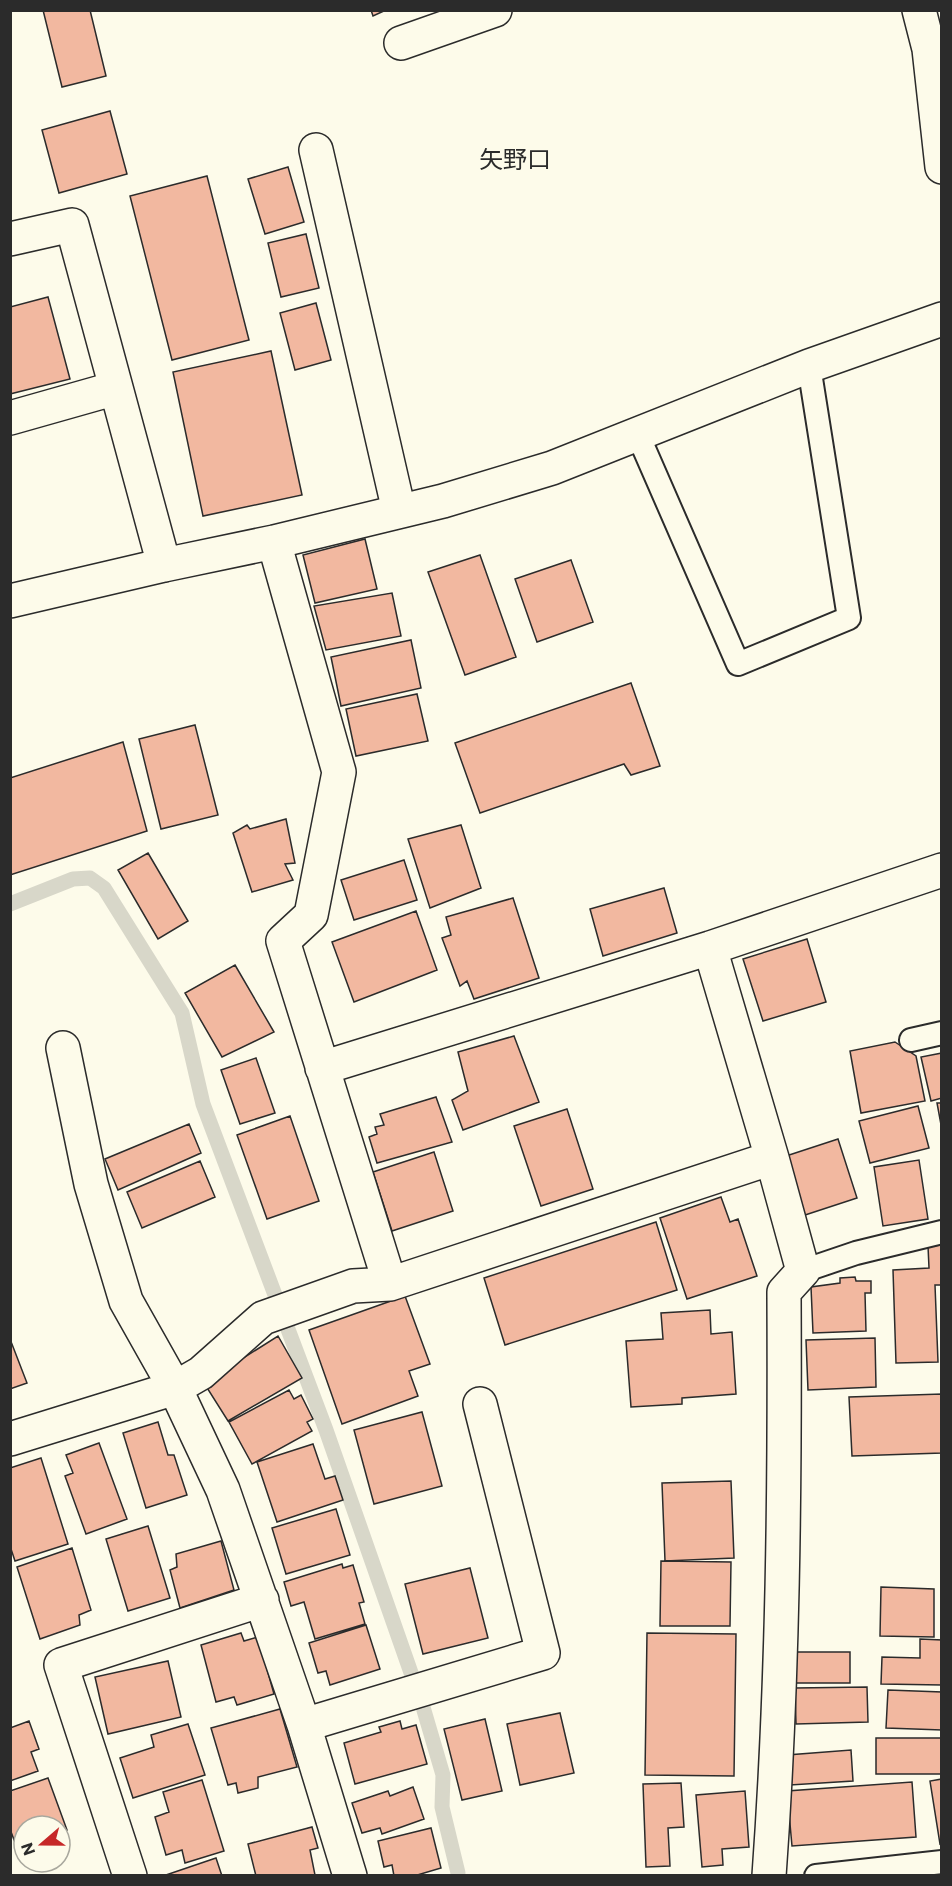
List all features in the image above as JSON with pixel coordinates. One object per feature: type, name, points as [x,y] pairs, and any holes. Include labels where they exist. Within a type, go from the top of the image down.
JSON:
[{"type":"street","points":[[401,43],[495,10]]},
{"type":"street","points":[[919,10],[935,47],[942,167]]},
{"type":"street","points":[[316,150],[399,511]]},
{"type":"street","points":[[10,239],[72,225],[164,565]]},
{"type":"street","points":[[10,601],[274,542],[399,511],[552,468],[808,366],[942,320]]},
{"type":"street","points":[[10,418],[116,388]]},
{"type":"street","points":[[274,542],[339,772],[311,915],[283,941],[390,1284]]},
{"type":"street","points":[[322,1068],[710,948],[942,870]]},
{"type":"street","points":[[710,948],[803,1271],[784,1293],[785,1469],[775,1796],[769,1875]]},
{"type":"street","points":[[63,1048],[91,1184],[126,1301],[175,1388],[223,1490],[304,1725],[350,1875]]},
{"type":"street","points":[[10,1439],[175,1388],[201,1372],[263,1318],[353,1286],[390,1284],[772,1158]]},
{"type":"street","points":[[304,1725],[543,1653],[480,1404]]},
{"type":"street","points":[[130,1875],[61,1665],[262,1600]]},
{"type":"lane","points":[[638,435],[738,664],[849,618],[808,366]]},
{"type":"lane","points":[[911,1040],[942,1033]]},
{"type":"lane","points":[[803,1271],[856,1253],[942,1232]]},
{"type":"lane","points":[[816,1875],[942,1862]]},
{"type":"building","points":[[43,10],[90,10],[106,76],[62,87]]},
{"type":"building","points":[[371,10],[386,10],[373,16]]},
{"type":"building","points":[[110,111],[127,174],[59,193],[42,130]]},
{"type":"building","points":[[288,167],[304,222],[265,234],[248,179]]},
{"type":"building","points":[[207,176],[249,340],[172,360],[130,196]]},
{"type":"building","points":[[306,234],[319,288],[281,297],[268,243]]},
{"type":"building","points":[[48,297],[70,379],[10,394],[10,307]]},
{"type":"building","points":[[316,303],[331,360],[295,370],[280,313]]},
{"type":"building","points":[[271,351],[302,495],[203,516],[173,372]]},
{"type":"building","points":[[365,539],[377,589],[315,603],[303,555]]},
{"type":"building","points":[[480,555],[516,657],[465,675],[428,572]]},
{"type":"building","points":[[571,560],[593,622],[537,642],[515,579]]},
{"type":"building","points":[[392,593],[401,636],[326,650],[314,606]]},
{"type":"building","points":[[411,640],[421,688],[341,706],[331,657]]},
{"type":"building","points":[[631,683],[660,766],[631,775],[624,764],[480,813],[455,743]]},
{"type":"building","points":[[417,694],[428,741],[356,756],[346,709]]},
{"type":"building","points":[[195,725],[218,815],[161,829],[139,739]]},
{"type":"building","points":[[123,742],[147,831],[10,875],[10,778]]},
{"type":"building","points":[[286,819],[295,863],[285,864],[293,880],[252,892],[233,833],[247,825],[250,829]]},
{"type":"building","points":[[461,825],[481,888],[430,908],[408,839]]},
{"type":"building","points":[[148,853],[188,921],[158,939],[118,870]]},
{"type":"building","points":[[404,860],[417,900],[354,920],[341,880]]},
{"type":"building","points":[[664,888],[677,933],[603,956],[590,909]]},
{"type":"building","points":[[513,898],[539,978],[474,999],[467,981],[460,986],[442,938],[451,935],[446,917]]},
{"type":"building","points":[[416,911],[437,970],[354,1002],[332,942]]},
{"type":"building","points":[[807,939],[826,1002],[763,1021],[743,959]]},
{"type":"building","points":[[235,965],[274,1032],[222,1057],[185,993]]},
{"type":"building","points":[[514,1036],[539,1102],[463,1130],[452,1100],[468,1091],[458,1052]]},
{"type":"building","points":[[895,1042],[916,1056],[925,1101],[861,1113],[850,1051]]},
{"type":"building","points":[[942,1053],[942,1098],[931,1101],[921,1057]]},
{"type":"building","points":[[256,1058],[275,1113],[240,1124],[221,1070]]},
{"type":"building","points":[[436,1097],[452,1142],[377,1163],[369,1137],[377,1134],[375,1127],[384,1125],[380,1114]]},
{"type":"building","points":[[937,1103],[942,1103],[942,1130]]},
{"type":"building","points":[[918,1106],[929,1148],[870,1163],[859,1121]]},
{"type":"building","points":[[567,1109],[593,1189],[541,1206],[514,1126]]},
{"type":"building","points":[[290,1116],[319,1201],[267,1219],[237,1135]]},
{"type":"building","points":[[189,1124],[201,1153],[118,1190],[105,1159]]},
{"type":"building","points":[[838,1139],[857,1198],[802,1216],[783,1157]]},
{"type":"building","points":[[434,1152],[453,1211],[392,1231],[373,1172]]},
{"type":"building","points":[[919,1160],[928,1219],[883,1226],[874,1167]]},
{"type":"building","points":[[200,1161],[215,1197],[142,1228],[127,1192]]},
{"type":"building","points":[[721,1197],[730,1222],[738,1219],[757,1276],[687,1299],[660,1218]]},
{"type":"building","points":[[656,1222],[677,1290],[505,1345],[484,1278]]},
{"type":"building","points":[[942,1245],[942,1285],[935,1285],[938,1362],[896,1363],[893,1270],[929,1268],[928,1246]]},
{"type":"building","points":[[855,1277],[856,1281],[871,1281],[871,1293],[865,1293],[866,1331],[813,1333],[811,1287],[840,1283],[840,1278]]},
{"type":"building","points":[[405,1296],[430,1364],[409,1371],[418,1396],[342,1424],[309,1330]]},
{"type":"building","points":[[710,1310],[711,1334],[732,1332],[736,1394],[682,1398],[682,1404],[631,1407],[626,1341],[663,1339],[661,1313]]},
{"type":"building","points":[[278,1336],[302,1378],[228,1421],[204,1383]]},
{"type":"building","points":[[875,1338],[876,1387],[808,1390],[806,1340]]},
{"type":"building","points":[[10,1339],[27,1383],[10,1389]]},
{"type":"building","points":[[289,1390],[294,1399],[301,1395],[313,1419],[307,1422],[312,1431],[252,1464],[229,1422]]},
{"type":"building","points":[[942,1394],[942,1453],[852,1456],[849,1397]]},
{"type":"building","points":[[422,1412],[442,1486],[374,1504],[354,1430]]},
{"type":"building","points":[[158,1422],[168,1455],[174,1455],[187,1495],[146,1508],[123,1433]]},
{"type":"building","points":[[99,1443],[127,1519],[86,1534],[65,1476],[73,1473],[66,1455]]},
{"type":"building","points":[[313,1444],[325,1479],[335,1476],[343,1500],[277,1522],[257,1462]]},
{"type":"building","points":[[41,1458],[68,1544],[15,1561],[10,1546],[10,1468]]},
{"type":"building","points":[[731,1481],[734,1558],[665,1561],[662,1483]]},
{"type":"building","points":[[336,1509],[350,1555],[286,1574],[272,1528]]},
{"type":"building","points":[[148,1526],[170,1598],[128,1611],[106,1539]]},
{"type":"building","points":[[221,1541],[234,1590],[180,1608],[170,1570],[177,1567],[176,1554]]},
{"type":"building","points":[[72,1548],[91,1610],[79,1615],[80,1625],[40,1639],[17,1567]]},
{"type":"building","points":[[661,1561],[731,1562],[730,1626],[660,1626]]},
{"type":"building","points":[[342,1564],[343,1568],[353,1565],[364,1602],[359,1603],[365,1624],[315,1639],[304,1602],[291,1606],[284,1582]]},
{"type":"building","points":[[470,1568],[488,1638],[423,1654],[405,1584]]},
{"type":"building","points":[[881,1587],[934,1589],[934,1637],[880,1636]]},
{"type":"building","points":[[366,1625],[380,1669],[330,1685],[326,1671],[318,1673],[309,1643]]},
{"type":"building","points":[[241,1633],[244,1641],[258,1637],[274,1694],[237,1705],[234,1697],[216,1702],[201,1645]]},
{"type":"building","points":[[647,1633],[736,1634],[734,1776],[645,1775]]},
{"type":"building","points":[[920,1639],[942,1640],[942,1685],[881,1684],[882,1657],[920,1658]]},
{"type":"building","points":[[791,1652],[850,1652],[850,1683],[791,1683]]},
{"type":"building","points":[[168,1661],[181,1717],[108,1734],[95,1677]]},
{"type":"building","points":[[867,1687],[868,1722],[796,1724],[795,1688]]},
{"type":"building","points":[[888,1690],[942,1692],[942,1730],[886,1728]]},
{"type":"building","points":[[280,1709],[297,1767],[258,1777],[258,1788],[238,1793],[236,1783],[228,1785],[211,1728]]},
{"type":"building","points":[[560,1713],[574,1773],[520,1785],[507,1724]]},
{"type":"building","points":[[485,1719],[502,1791],[462,1800],[444,1729]]},
{"type":"building","points":[[29,1721],[39,1749],[31,1752],[38,1771],[10,1781],[10,1728]]},
{"type":"building","points":[[400,1721],[402,1729],[416,1725],[427,1764],[355,1784],[344,1743],[381,1732],[379,1727]]},
{"type":"building","points":[[188,1724],[205,1775],[133,1798],[120,1758],[154,1747],[151,1735]]},
{"type":"building","points":[[876,1738],[942,1738],[942,1774],[876,1774]]},
{"type":"building","points":[[851,1750],[853,1781],[790,1785],[787,1755]]},
{"type":"building","points":[[48,1778],[61,1814],[12,1814],[12,1834],[10,1791]]},
{"type":"building","points":[[942,1779],[942,1843],[940,1844],[930,1781]]},
{"type":"building","points":[[202,1780],[224,1851],[185,1863],[182,1850],[166,1855],[155,1817],[169,1812],[163,1792]]},
{"type":"building","points":[[912,1782],[916,1837],[792,1846],[787,1791]]},
{"type":"building","points":[[681,1783],[684,1827],[668,1828],[670,1866],[646,1867],[643,1784]]},
{"type":"building","points":[[413,1787],[424,1819],[382,1834],[380,1828],[362,1833],[352,1803],[388,1791],[390,1796]]},
{"type":"building","points":[[745,1791],[749,1847],[722,1849],[723,1865],[702,1867],[696,1795]]},
{"type":"building","points":[[312,1827],[318,1848],[310,1850],[315,1875],[256,1876],[248,1844]]},
{"type":"building","points":[[431,1828],[441,1868],[414,1876],[394,1876],[392,1865],[384,1867],[378,1841]]},
{"type":"building","points":[[216,1858],[222,1876],[163,1876]]},
{"type":"waterway","points":[[10,904],[73,879],[90,878],[104,888],[182,1013],[203,1104],[326,1430],[423,1707],[443,1775],[442,1807],[458,1873]]},
{"type":"district","name":"矢野口","points":[[515,158]]}]
